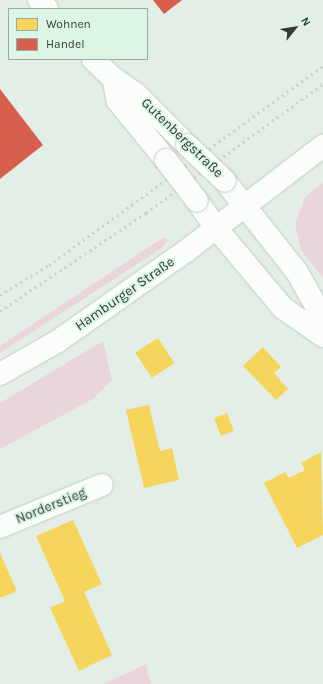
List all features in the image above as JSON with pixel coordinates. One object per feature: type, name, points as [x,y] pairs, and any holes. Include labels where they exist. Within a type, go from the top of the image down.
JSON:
[{"type":"main road","points":[[39,0],[46,8]]},
{"type":"main road","name":"Gutenbergstraße","points":[[94,60],[113,78],[136,94],[225,181],[297,272],[323,319]]},
{"type":"main road","name":"Gutenbergstraße","points":[[113,78],[118,101],[166,160],[216,228],[283,308],[323,336]]},
{"type":"main road","name":"Hamburger Straße","points":[[0,374],[58,340],[216,228],[244,205],[323,146]]},
{"type":"main road","name":"Norderstieg","points":[[0,527],[102,485]]},
{"type":"shaded area","points":[[323,183],[323,278],[301,250],[295,224],[305,197]]},
{"type":"shaded area","points":[[164,237],[168,241],[162,248],[0,353],[0,346]]},
{"type":"shaded area","points":[[103,341],[112,380],[93,399],[0,449],[0,403]]},
{"type":"shaded area","points":[[146,664],[151,684],[104,684]]},
{"type":"building: Wohnen","points":[[158,338],[174,363],[152,378],[135,353]]},
{"type":"building: Wohnen","points":[[263,347],[281,367],[274,373],[288,389],[276,400],[243,366]]},
{"type":"building: Wohnen","points":[[149,405],[160,451],[172,448],[179,480],[144,488],[126,410]]},
{"type":"building: Wohnen","points":[[227,413],[234,431],[221,436],[214,418]]},
{"type":"building: Wohnen","points":[[321,452],[323,535],[297,548],[264,483],[285,472],[289,478],[305,470],[301,463]]},
{"type":"building: Wohnen","points":[[73,520],[102,584],[84,592],[112,655],[79,671],[50,608],[65,601],[36,536]]},
{"type":"building: Wohnen","points":[[0,553],[17,591],[0,598]]},
{"type":"building: Handel","points":[[153,0],[182,0],[164,14]]},
{"type":"building: Handel","points":[[0,89],[43,145],[0,179]]},
{"type":"railway","points":[[0,295],[49,265],[323,66]]},
{"type":"railway","points":[[0,311],[146,213],[323,84]]}]
